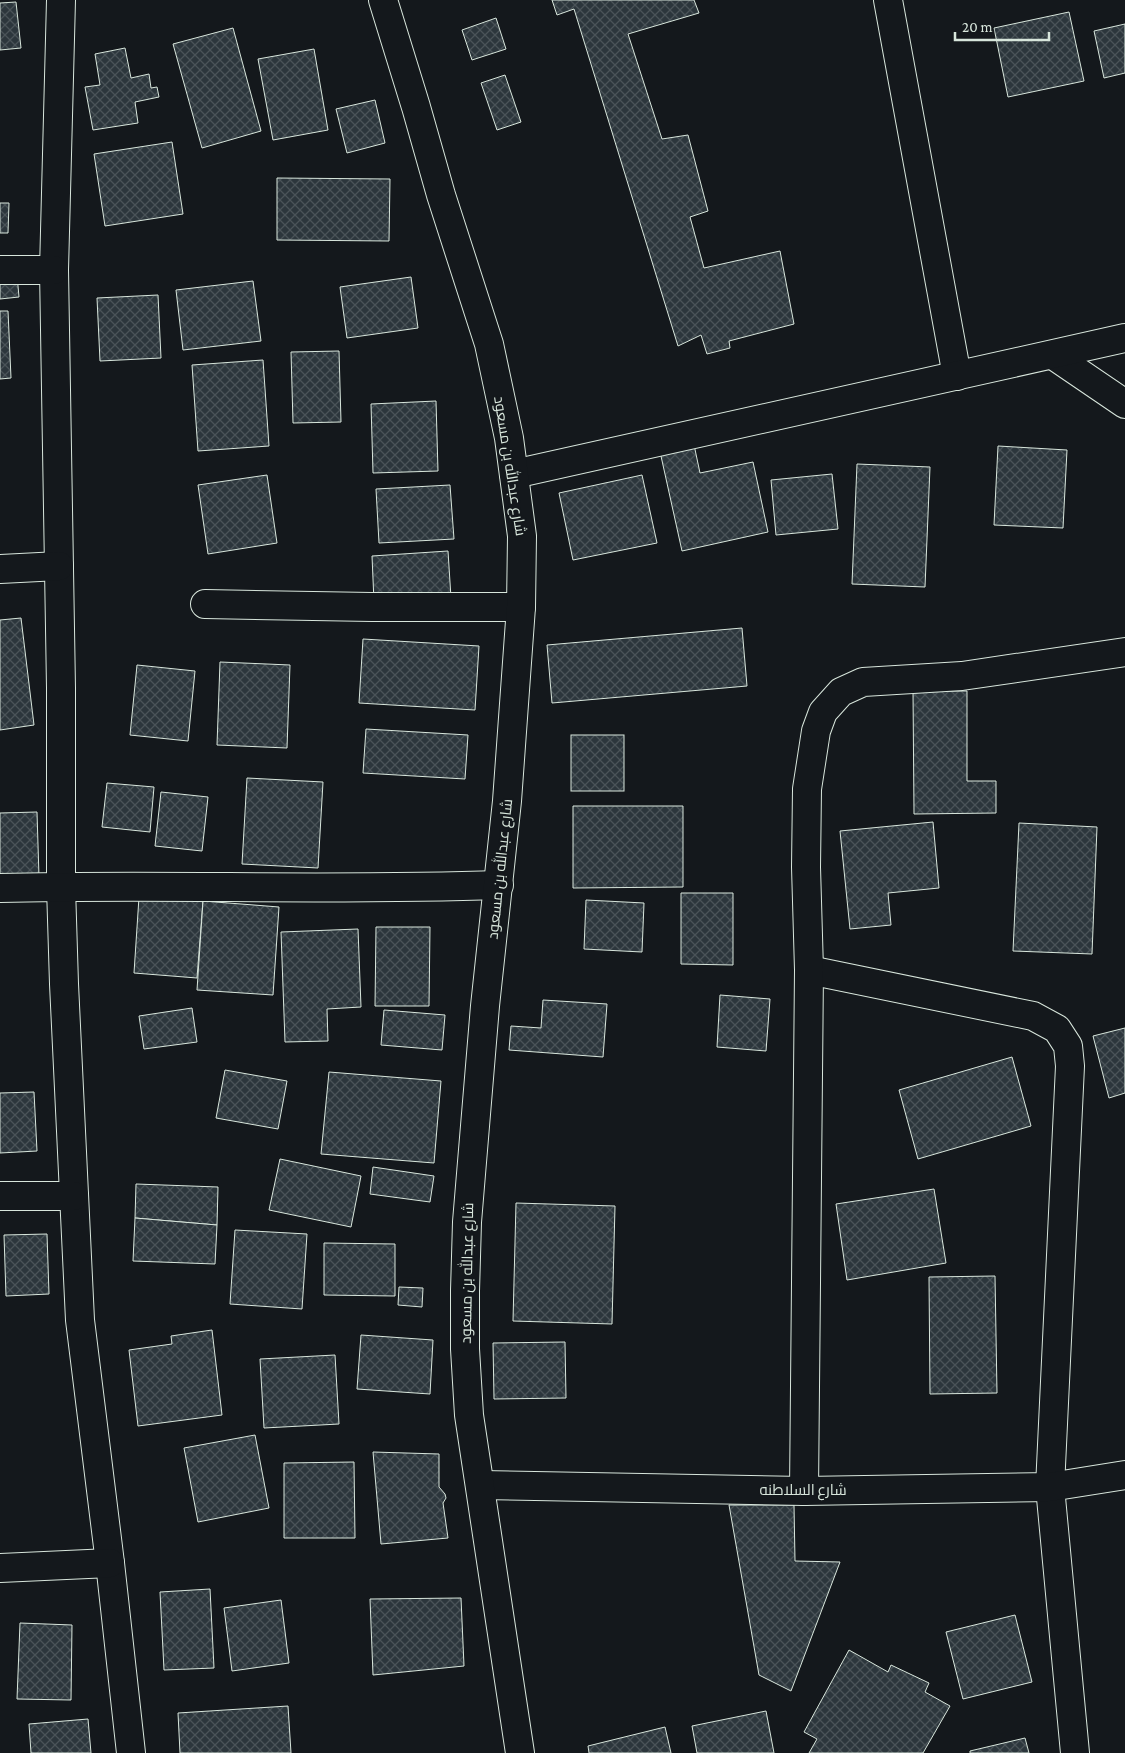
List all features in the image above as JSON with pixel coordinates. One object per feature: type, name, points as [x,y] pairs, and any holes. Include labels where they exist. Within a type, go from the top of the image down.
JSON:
[{"type":"street","points":[[61,0],[54,270],[61,688],[61,887],[80,1320],[131,1753]]},
{"type":"street","name":"شارع عبدالله بن مسعود","points":[[383,0],[441,195],[489,344],[509,438],[522,536],[521,607],[507,801],[485,1006],[467,1222],[465,1291],[469,1415],[520,1753]]},
{"type":"street","points":[[888,0],[957,376]]},
{"type":"street","points":[[0,270],[54,270]]},
{"type":"street","points":[[514,474],[1125,338]]},
{"type":"street","points":[[1053,355],[1125,404]]},
{"type":"street","points":[[0,569],[59,566]]},
{"type":"street","points":[[205,604],[521,607]]},
{"type":"street","points":[[804,1491],[809,970],[806,867],[807,789],[816,731],[823,712],[841,692],[863,682],[962,676],[1125,652]]},
{"type":"street","points":[[0,888],[277,888],[499,885]]},
{"type":"street","points":[[809,970],[1033,1016],[1056,1029],[1068,1046],[1070,1066],[1050,1487],[1075,1753]]},
{"type":"street","points":[[0,1196],[74,1196]]},
{"type":"street","name":"شارع السلاطنه","points":[[481,1485],[804,1491],[1050,1487],[1125,1475]]},
{"type":"street","points":[[0,1568],[110,1563]]},
{"type":"building","points":[[552,0],[694,0],[699,13],[628,34],[662,139],[688,135],[708,211],[690,217],[704,268],[780,251],[794,324],[729,341],[730,348],[707,354],[701,335],[678,346],[574,9],[557,15]]},
{"type":"building","points":[[16,2],[21,48],[0,50],[0,3]]},
{"type":"building","points":[[1069,12],[1084,81],[1008,97],[994,28]]},
{"type":"building","points":[[496,18],[506,49],[472,60],[462,30]]},
{"type":"building","points":[[1125,24],[1125,73],[1104,78],[1094,31]]},
{"type":"building","points":[[233,28],[261,131],[202,148],[173,44]]},
{"type":"building","points":[[125,48],[131,78],[149,74],[151,88],[157,87],[159,97],[135,102],[138,123],[93,130],[85,87],[100,85],[95,54]]},
{"type":"building","points":[[314,49],[328,130],[273,140],[258,59]]},
{"type":"building","points":[[505,75],[521,122],[497,130],[481,83]]},
{"type":"building","points":[[375,100],[385,143],[347,153],[336,109]]},
{"type":"building","points":[[172,142],[183,214],[105,226],[94,154]]},
{"type":"building","points":[[277,178],[390,179],[389,241],[277,240]]},
{"type":"building","points":[[0,203],[9,203],[8,233],[0,233]]},
{"type":"building","points":[[17,275],[19,297],[0,299],[0,277]]},
{"type":"building","points":[[411,277],[418,328],[347,338],[340,287]]},
{"type":"building","points":[[253,281],[261,341],[183,350],[176,290]]},
{"type":"building","points":[[158,295],[161,358],[100,361],[97,298]]},
{"type":"building","points":[[0,311],[8,311],[11,378],[0,379]]},
{"type":"building","points":[[339,351],[341,422],[293,423],[291,352]]},
{"type":"building","points":[[263,360],[269,446],[198,451],[192,365]]},
{"type":"building","points":[[436,401],[438,471],[373,473],[371,404]]},
{"type":"building","points":[[693,440],[700,473],[753,462],[768,532],[682,551],[659,447]]},
{"type":"building","points":[[998,446],[1067,450],[1063,528],[994,525]]},
{"type":"building","points":[[857,464],[930,467],[925,587],[852,584]]},
{"type":"building","points":[[832,474],[838,529],[776,535],[771,480]]},
{"type":"building","points":[[267,475],[277,543],[208,554],[198,485]]},
{"type":"building","points":[[642,475],[657,543],[573,560],[559,493]]},
{"type":"building","points":[[450,485],[454,539],[379,543],[376,489]]},
{"type":"building","points":[[448,551],[451,598],[374,602],[372,556]]},
{"type":"building","points":[[21,618],[34,725],[0,730],[0,620]]},
{"type":"building","points":[[742,628],[747,686],[552,703],[547,645]]},
{"type":"building","points":[[363,639],[479,646],[475,710],[359,703]]},
{"type":"building","points":[[220,662],[290,665],[287,748],[217,745]]},
{"type":"building","points":[[137,665],[195,671],[188,741],[130,735]]},
{"type":"building","points":[[913,691],[967,691],[967,781],[996,781],[996,813],[914,814]]},
{"type":"building","points":[[366,729],[468,735],[465,779],[363,773]]},
{"type":"building","points":[[571,735],[624,735],[624,791],[571,791]]},
{"type":"building","points":[[247,778],[323,782],[318,868],[242,864]]},
{"type":"building","points":[[107,783],[154,787],[150,832],[102,827]]},
{"type":"building","points":[[161,792],[208,797],[202,851],[155,846]]},
{"type":"building","points":[[573,806],[683,806],[683,887],[573,888]]},
{"type":"building","points":[[37,812],[39,877],[0,879],[0,813]]},
{"type":"building","points":[[933,822],[939,888],[888,893],[891,925],[850,929],[840,831]]},
{"type":"building","points":[[1019,823],[1097,827],[1092,954],[1013,951]]},
{"type":"building","points":[[681,893],[733,893],[733,965],[681,964]]},
{"type":"building","points":[[139,897],[203,901],[197,978],[134,973]]},
{"type":"building","points":[[586,900],[644,903],[642,952],[584,949]]},
{"type":"building","points":[[203,901],[279,907],[273,995],[197,990]]},
{"type":"building","points":[[376,927],[430,927],[429,1006],[375,1006]]},
{"type":"building","points":[[358,929],[361,1007],[327,1009],[328,1041],[285,1042],[281,932]]},
{"type":"building","points":[[720,995],[770,999],[766,1051],[717,1047]]},
{"type":"building","points":[[543,1000],[607,1004],[603,1057],[509,1050],[511,1026],[541,1028]]},
{"type":"building","points":[[192,1008],[197,1042],[144,1049],[139,1016]]},
{"type":"building","points":[[384,1010],[445,1015],[442,1050],[381,1045]]},
{"type":"building","points":[[1125,1028],[1125,1093],[1109,1098],[1093,1036]]},
{"type":"building","points":[[1012,1057],[1031,1126],[918,1159],[899,1090]]},
{"type":"building","points":[[225,1070],[287,1081],[278,1129],[216,1118]]},
{"type":"building","points":[[329,1072],[441,1081],[434,1163],[321,1154]]},
{"type":"building","points":[[34,1092],[37,1151],[0,1153],[0,1093]]},
{"type":"building","points":[[280,1159],[361,1176],[351,1227],[269,1210]]},
{"type":"building","points":[[373,1167],[434,1176],[430,1202],[370,1194]]},
{"type":"building","points":[[136,1184],[218,1187],[217,1225],[135,1218]]},
{"type":"building","points":[[934,1189],[946,1263],[847,1280],[836,1204]]},
{"type":"building","points":[[516,1203],[615,1206],[612,1324],[513,1321]]},
{"type":"building","points":[[135,1218],[217,1225],[215,1264],[133,1261]]},
{"type":"building","points":[[235,1230],[307,1234],[302,1309],[230,1304]]},
{"type":"building","points":[[47,1234],[49,1294],[6,1296],[4,1235]]},
{"type":"building","points":[[324,1243],[395,1244],[395,1296],[324,1295]]},
{"type":"building","points":[[995,1276],[997,1393],[930,1394],[929,1277]]},
{"type":"building","points":[[399,1287],[423,1288],[422,1307],[398,1305]]},
{"type":"building","points":[[212,1330],[222,1415],[138,1426],[129,1350],[172,1344],[171,1336]]},
{"type":"building","points":[[361,1335],[433,1340],[430,1394],[357,1389]]},
{"type":"building","points":[[565,1342],[566,1398],[494,1399],[493,1343]]},
{"type":"building","points":[[335,1355],[339,1424],[264,1428],[260,1359]]},
{"type":"building","points":[[255,1435],[269,1508],[198,1522],[184,1448]]},
{"type":"building","points":[[373,1452],[439,1454],[439,1487],[446,1498],[443,1503],[448,1538],[381,1544]]},
{"type":"building","points":[[354,1462],[355,1538],[284,1538],[284,1463]]},
{"type":"building","points":[[729,1505],[794,1505],[795,1561],[840,1562],[791,1691],[759,1675]]},
{"type":"building","points":[[210,1589],[214,1668],[164,1670],[160,1592]]},
{"type":"building","points":[[461,1598],[464,1666],[373,1675],[370,1599]]},
{"type":"building","points":[[281,1600],[289,1663],[232,1671],[224,1608]]},
{"type":"building","points":[[1015,1615],[1032,1682],[963,1699],[946,1632]]},
{"type":"building","points":[[20,1623],[72,1625],[71,1700],[17,1699]]},
{"type":"building","points":[[849,1650],[888,1672],[891,1665],[929,1683],[925,1692],[950,1706],[923,1753],[809,1753],[817,1739],[804,1732]]},
{"type":"building","points":[[288,1706],[291,1753],[180,1753],[178,1713]]},
{"type":"building","points":[[766,1711],[774,1753],[697,1753],[692,1726]]},
{"type":"building","points":[[88,1719],[91,1753],[31,1753],[29,1724]]},
{"type":"building","points":[[665,1727],[671,1753],[589,1753],[588,1746]]},
{"type":"building","points":[[1025,1738],[1029,1753],[970,1753],[970,1751]]}]
